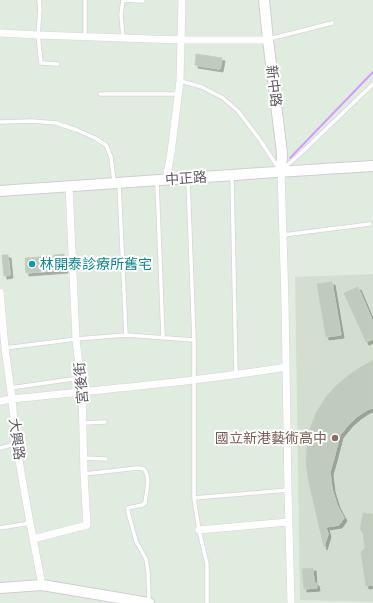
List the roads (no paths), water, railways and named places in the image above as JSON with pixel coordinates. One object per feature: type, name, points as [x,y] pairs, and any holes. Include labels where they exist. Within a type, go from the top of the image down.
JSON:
[{"type":"main road","name":"新中路","points":[[264,0],[282,153],[281,171]]},
{"type":"main road","name":"中正路","points":[[0,191],[373,166]]},
{"type":"main road","points":[[0,588],[42,585],[126,601],[149,603]]},
{"type":"street","points":[[161,180],[171,153],[179,94],[182,0]]},
{"type":"street","points":[[0,33],[181,40],[268,40]]},
{"type":"street","points":[[281,171],[291,603]]},
{"type":"street","name":"宮後街","points":[[33,539],[87,524],[82,392],[76,339],[69,186]]},
{"type":"street","name":"大興路","points":[[0,292],[16,444],[42,585]]},
{"type":"street","points":[[0,402],[12,399],[236,375],[286,367]]},
{"type":"street","points":[[199,530],[288,522]]},
{"type":"lane","points":[[39,0],[40,9],[38,35],[41,63],[58,64]]},
{"type":"lane","points":[[85,0],[85,36]]},
{"type":"lane","points":[[124,38],[121,14],[122,0],[143,1]]},
{"type":"lane","points":[[268,40],[332,23]]},
{"type":"lane","points":[[180,81],[202,88],[223,98],[238,111],[281,171],[373,84]]},
{"type":"lane","points":[[100,94],[179,94]]},
{"type":"lane","points":[[0,122],[32,121],[56,123],[77,130],[106,145],[111,157],[117,183],[126,335]]},
{"type":"lane","points":[[232,175],[236,375]]},
{"type":"lane","points":[[188,179],[194,340],[194,498],[199,530],[207,564],[207,603]]},
{"type":"lane","points":[[161,180],[163,337]]},
{"type":"lane","points":[[283,235],[370,224]]},
{"type":"lane","points":[[5,348],[76,339],[126,335],[194,340]]},
{"type":"lane","points":[[10,388],[81,378]]},
{"type":"lane","points":[[83,423],[105,422]]},
{"type":"lane","points":[[0,448],[16,444]]},
{"type":"lane","points":[[84,458],[106,459]]},
{"type":"lane","points":[[84,474],[138,468],[144,469],[148,474],[145,503],[128,508],[128,512],[136,540],[146,559],[149,603]]},
{"type":"lane","points":[[194,498],[288,490]]},
{"type":"lane","points":[[0,528],[30,523]]},
{"type":"waterway","points":[[290,158],[373,72]]},
{"type":"place","name":"林開泰診療所舊宅","points":[[32,264]]},
{"type":"place","name":"國立新港藝術高中","points":[[335,438]]}]
